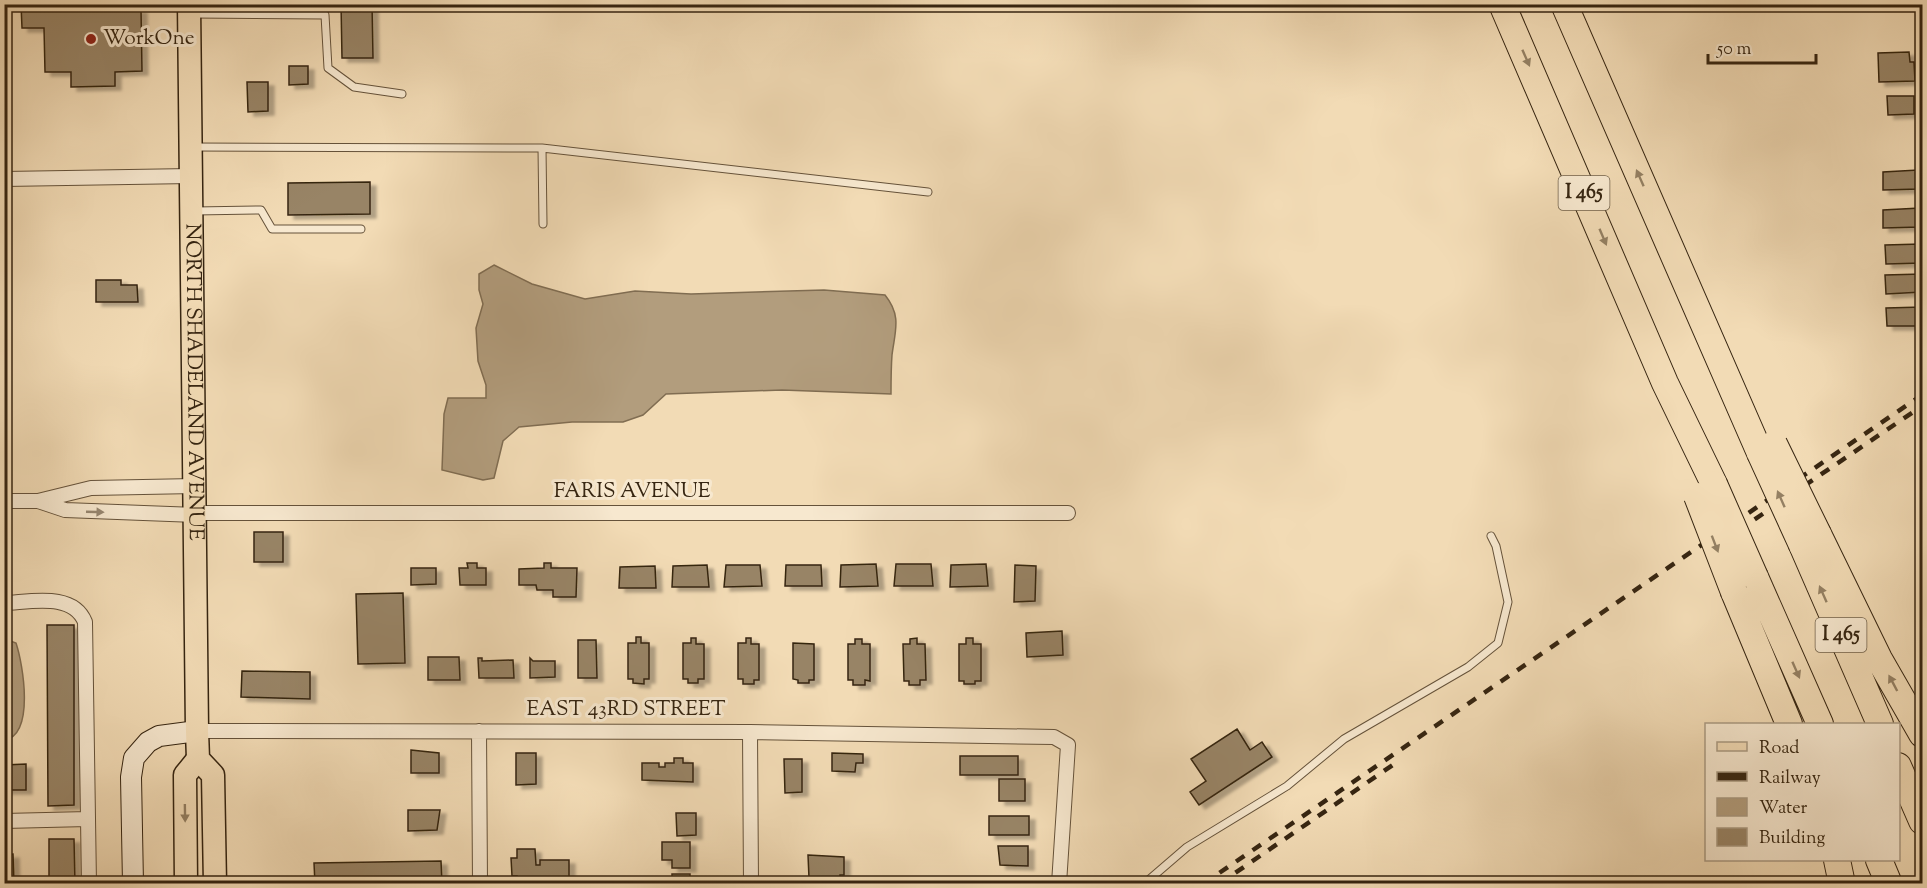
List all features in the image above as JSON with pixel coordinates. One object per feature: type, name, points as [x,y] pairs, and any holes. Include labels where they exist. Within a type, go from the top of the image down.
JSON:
[{"type":"highway","name":"I 465","points":[[1502,4],[1665,383],[1705,490],[1755,578],[1820,723]]},
{"type":"highway","name":"I 465","points":[[1564,4],[1672,250],[1810,540],[1880,723]]},
{"type":"highway","points":[[1705,490],[1734,592],[1788,723]]},
{"type":"highway","points":[[1810,540],[1923,734]]},
{"type":"highway","points":[[1900,768],[1923,820]]},
{"type":"highway","points":[[1837,861],[1842,884]]},
{"type":"highway","points":[[1879,861],[1889,884]]},
{"type":"main road","name":"NORTH SHADELAND AVENUE","points":[[190,9],[198,759]]},
{"type":"main road","points":[[186,884],[184,775],[198,759],[213,775],[214,884]]},
{"type":"street","points":[[4,180],[191,176]]},
{"type":"street","name":"FARIS AVENUE","points":[[4,501],[38,501],[91,488],[195,486]]},
{"type":"street","name":"FARIS AVENUE","points":[[38,501],[65,510],[195,514],[1068,513]]},
{"type":"street","points":[[4,603],[67,602],[79,609],[85,622],[89,884]]},
{"type":"street","points":[[133,884],[131,777],[134,758],[148,742],[159,736],[197,731]]},
{"type":"street","name":"EAST 43RD STREET","points":[[197,731],[750,732],[1054,737],[1068,744],[1059,884]]},
{"type":"street","points":[[479,731],[480,884]]},
{"type":"street","points":[[750,732],[751,884]]},
{"type":"street","points":[[4,821],[88,819]]},
{"type":"lane","points":[[190,9],[325,15],[328,68],[354,87],[402,94]]},
{"type":"lane","points":[[191,147],[542,148],[928,192]]},
{"type":"lane","points":[[542,148],[543,224]]},
{"type":"lane","points":[[192,211],[261,210],[272,229],[361,229]]},
{"type":"lane","points":[[1144,884],[1187,847],[1287,786],[1344,739],[1468,667],[1498,643],[1508,602],[1502,567],[1491,536]]},
{"type":"water","points":[[494,265],[532,284],[585,299],[635,291],[691,294],[824,290],[885,295],[894,310],[896,324],[891,394],[782,390],[666,394],[643,415],[623,422],[572,422],[519,427],[503,441],[494,478],[483,480],[442,470],[444,414],[448,398],[486,398],[486,385],[478,361],[476,328],[483,304],[479,290],[479,274]]},
{"type":"water","points":[[5,639],[16,643],[24,681],[24,712],[14,735],[5,740]]},
{"type":"building","points":[[21,4],[118,4],[118,9],[141,9],[142,71],[115,72],[115,86],[71,87],[71,72],[45,72],[44,28],[22,28]]},
{"type":"building","points":[[341,4],[372,4],[373,58],[342,58]]},
{"type":"building","points":[[1909,52],[1910,62],[1914,62],[1915,81],[1879,82],[1878,53]]},
{"type":"building","points":[[289,66],[308,66],[308,84],[289,85]]},
{"type":"building","points":[[247,82],[268,82],[268,111],[248,112]]},
{"type":"building","points":[[1887,96],[1914,96],[1914,114],[1888,115]]},
{"type":"building","points":[[1918,170],[1919,189],[1883,190],[1883,172]]},
{"type":"building","points":[[370,182],[370,214],[288,215],[288,183]]},
{"type":"building","points":[[1920,208],[1922,210],[1920,227],[1883,228],[1883,210]]},
{"type":"building","points":[[1921,244],[1922,263],[1886,264],[1885,245]]},
{"type":"building","points":[[1922,274],[1922,292],[1886,294],[1885,275]]},
{"type":"building","points":[[96,280],[121,280],[121,285],[137,285],[138,302],[96,302]]},
{"type":"building","points":[[1922,307],[1922,326],[1887,326],[1886,308]]},
{"type":"building","points":[[254,532],[283,532],[283,562],[254,562]]},
{"type":"building","points":[[467,563],[477,563],[477,568],[486,568],[486,585],[460,585],[459,568],[468,568]]},
{"type":"building","points":[[544,563],[551,563],[551,568],[577,568],[576,597],[553,597],[553,590],[537,590],[536,585],[519,585],[519,569],[544,568]]},
{"type":"building","points":[[876,564],[878,586],[840,587],[841,565]]},
{"type":"building","points":[[896,564],[931,564],[933,586],[894,586]]},
{"type":"building","points":[[986,564],[988,586],[950,587],[951,565]]},
{"type":"building","points":[[707,565],[709,587],[672,587],[673,566]]},
{"type":"building","points":[[726,565],[760,565],[762,586],[724,587]]},
{"type":"building","points":[[786,565],[821,565],[822,586],[785,586]]},
{"type":"building","points":[[1015,565],[1036,566],[1035,601],[1014,602]]},
{"type":"building","points":[[655,566],[656,588],[619,588],[620,567]]},
{"type":"building","points":[[411,568],[436,568],[436,584],[411,585]]},
{"type":"building","points":[[403,593],[405,663],[358,664],[356,594]]},
{"type":"building","points":[[47,625],[74,625],[74,805],[48,806]]},
{"type":"building","points":[[1062,631],[1063,655],[1027,657],[1026,633]]},
{"type":"building","points":[[636,637],[641,637],[641,643],[649,643],[649,679],[644,679],[644,684],[633,683],[633,679],[628,679],[628,643],[636,643]]},
{"type":"building","points":[[691,638],[696,638],[696,644],[704,644],[704,679],[698,679],[698,683],[688,683],[688,679],[683,679],[683,643],[691,643]]},
{"type":"building","points":[[746,638],[751,638],[751,644],[759,644],[759,680],[754,680],[754,684],[743,684],[743,679],[738,679],[738,643],[746,643]]},
{"type":"building","points":[[917,638],[917,644],[925,644],[926,680],[920,680],[920,685],[909,685],[909,681],[904,681],[903,644],[910,644],[910,639]]},
{"type":"building","points":[[966,638],[973,638],[973,644],[981,644],[981,681],[975,681],[975,684],[964,684],[964,681],[959,681],[959,644],[966,644]]},
{"type":"building","points":[[855,639],[862,639],[862,644],[870,644],[870,681],[865,680],[865,685],[853,685],[853,680],[848,680],[848,644],[855,644]]},
{"type":"building","points":[[578,640],[596,640],[597,678],[578,678]]},
{"type":"building","points":[[793,643],[814,644],[814,680],[809,680],[809,683],[798,683],[798,680],[793,679]]},
{"type":"building","points":[[428,657],[459,657],[460,680],[428,680]]},
{"type":"building","points":[[478,658],[482,658],[482,661],[513,660],[514,678],[479,678]]},
{"type":"building","points":[[530,658],[533,661],[555,661],[555,677],[530,678]]},
{"type":"building","points":[[242,671],[310,672],[310,699],[241,697]]},
{"type":"building","points":[[1237,729],[1250,750],[1262,742],[1272,757],[1199,805],[1190,792],[1206,781],[1191,759]]},
{"type":"building","points":[[411,750],[439,753],[439,773],[411,773]]},
{"type":"building","points":[[516,753],[536,753],[536,784],[516,785]]},
{"type":"building","points":[[832,753],[863,754],[863,763],[856,763],[855,772],[832,771]]},
{"type":"building","points":[[960,756],[1018,756],[1018,775],[960,775]]},
{"type":"building","points":[[674,758],[683,758],[683,763],[693,763],[693,782],[642,780],[642,763],[659,763],[659,767],[665,767],[665,763],[674,763]]},
{"type":"building","points":[[784,759],[802,759],[802,792],[785,793]]},
{"type":"building","points":[[26,764],[26,790],[4,790],[4,765]]},
{"type":"building","points":[[999,779],[1025,779],[1025,801],[999,801]]},
{"type":"building","points":[[408,810],[440,810],[437,830],[408,831]]},
{"type":"building","points":[[676,813],[696,813],[696,835],[677,836]]},
{"type":"building","points":[[989,816],[1029,816],[1029,835],[989,835]]},
{"type":"building","points":[[49,839],[74,839],[75,884],[49,884]]},
{"type":"building","points":[[662,842],[690,842],[690,868],[672,868],[672,860],[662,860]]},
{"type":"building","points":[[998,846],[1028,846],[1028,866],[1000,865]]},
{"type":"building","points":[[517,849],[535,849],[536,865],[540,865],[540,860],[569,860],[569,880],[536,878],[536,884],[517,884],[517,876],[512,876],[511,858],[517,858]]},
{"type":"building","points":[[13,854],[14,883],[4,883],[4,855]]},
{"type":"building","points":[[808,855],[844,857],[844,875],[840,875],[840,884],[805,884],[805,878],[809,878]]},
{"type":"building","points":[[441,861],[442,884],[315,884],[314,863]]},
{"type":"building","points":[[672,874],[690,874],[690,884],[662,884],[672,882]]},
{"type":"railway","points":[[1203,884],[1922,395]]},
{"type":"railway","points":[[1705,553],[1922,406]]},
{"type":"railway","points":[[1219,884],[1400,760]]},
{"type":"place","name":"WorkOne","points":[[91,39]]}]
